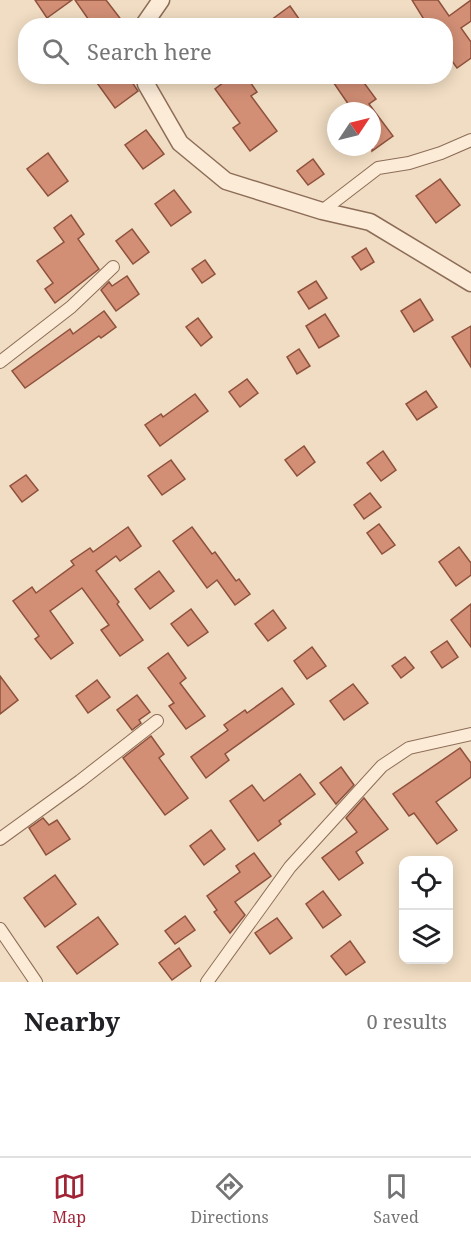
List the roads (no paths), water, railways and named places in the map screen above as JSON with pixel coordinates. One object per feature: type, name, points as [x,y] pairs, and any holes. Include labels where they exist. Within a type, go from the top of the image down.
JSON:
[{"type":"street","points":[[149,18],[161,0]]},
{"type":"street","points":[[146,84],[180,143],[226,181],[322,211],[370,222],[471,283]]},
{"type":"street","points":[[322,211],[378,168],[409,164],[471,140]]},
{"type":"street","points":[[0,362],[71,307],[113,267]]},
{"type":"street","points":[[0,839],[157,721]]},
{"type":"street","points":[[207,982],[290,867],[382,766],[409,748],[471,734]]},
{"type":"street","points":[[0,930],[36,982]]}]
